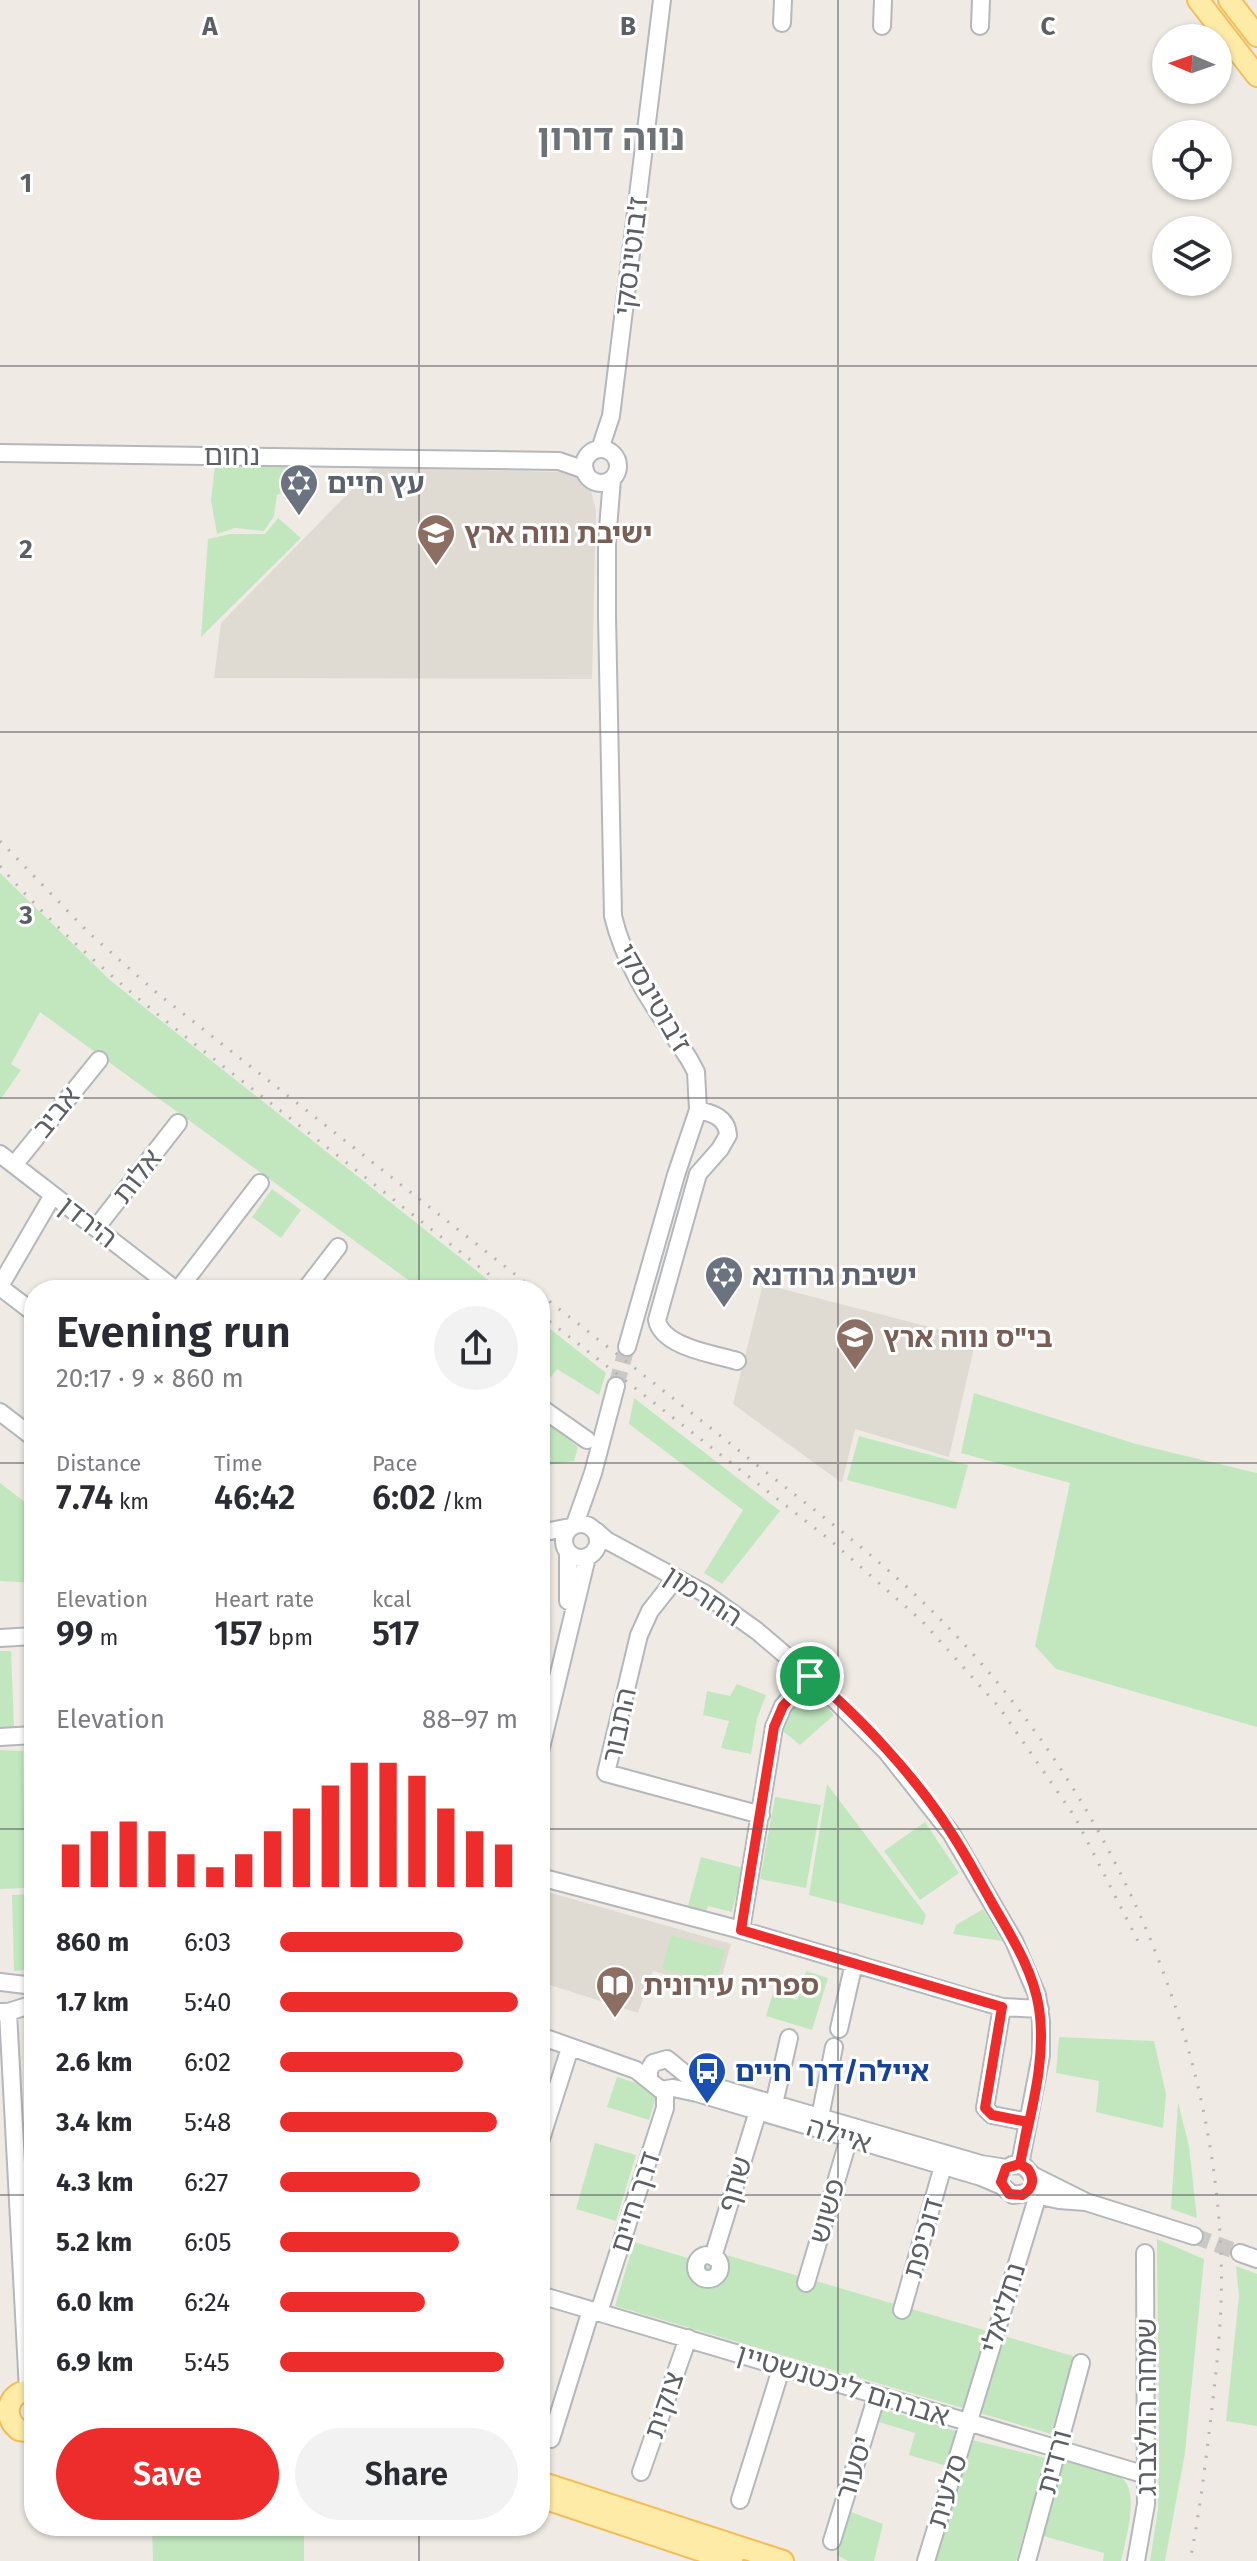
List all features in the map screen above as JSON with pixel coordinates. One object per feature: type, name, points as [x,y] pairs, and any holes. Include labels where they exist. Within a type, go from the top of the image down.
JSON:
[{"type":"main road","points":[[1198,0],[1257,76]]},
{"type":"main road","points":[[1229,0],[1257,36]]},
{"type":"main road","points":[[7,2426],[8,2414],[18,2396]]},
{"type":"main road","points":[[550,2485],[783,2561]]},
{"type":"main road","points":[[550,2500],[732,2561]]},
{"type":"street","name":"ז'בוטינסקי","points":[[607,541],[596,462],[611,416],[662,0]]},
{"type":"street","points":[[782,23],[783,0]]},
{"type":"street","points":[[882,26],[883,0]]},
{"type":"street","points":[[980,26],[981,0]]},
{"type":"street","name":"נחום","points":[[0,453],[596,462]]},
{"type":"street","name":"ז'בוטינסקי","points":[[596,462],[618,468],[612,479],[607,541],[613,916],[618,939],[636,977],[696,1072],[698,1110],[676,1175],[627,1347]]},
{"type":"street","points":[[596,462],[603,483],[612,479]]},
{"type":"street","name":"אביב","points":[[14,1165],[99,1060]]},
{"type":"street","points":[[698,1110],[720,1117],[728,1135],[698,1174],[657,1320],[659,1329],[671,1341],[737,1361]]},
{"type":"street","name":"אלות","points":[[96,1228],[178,1123]]},
{"type":"street","name":"הירדן","points":[[0,1154],[164,1280]]},
{"type":"street","points":[[185,1280],[260,1183]]},
{"type":"street","points":[[24,1305],[0,1286],[53,1195]]},
{"type":"street","points":[[313,1280],[338,1247]]},
{"type":"street","points":[[583,1528],[593,1473],[616,1386]]},
{"type":"street","points":[[0,1412],[24,1430]]},
{"type":"street","points":[[550,1414],[587,1440]]},
{"type":"street","points":[[564,1658],[570,1575],[565,1536],[583,1528]]},
{"type":"street","points":[[550,1533],[583,1528],[599,1541],[590,1556],[550,1713]]},
{"type":"street","name":"החרמון","points":[[583,1528],[704,1593],[757,1631],[810,1676],[886,1751],[951,1833],[1014,1941],[1030,1973],[1040,2009],[1041,2055],[1019,2169]]},
{"type":"street","points":[[550,1540],[577,1557],[590,1556]]},
{"type":"street","name":"החרמון","points":[[590,1556],[620,1552],[638,1556]]},
{"type":"street","name":"התבור","points":[[676,1578],[650,1611],[639,1635],[606,1773],[761,1815]]},
{"type":"street","points":[[0,1638],[24,1637]]},
{"type":"street","points":[[741,1930],[774,1727],[783,1706],[810,1676]]},
{"type":"street","points":[[0,1737],[24,1736]]},
{"type":"street","points":[[550,1880],[741,1930],[1002,2007],[1040,2009]]},
{"type":"street","points":[[839,2029],[854,1963]]},
{"type":"street","points":[[8,1984],[20,1995],[8,2011],[18,2396]]},
{"type":"street","points":[[1002,2007],[985,2108],[992,2115],[1028,2122]]},
{"type":"street","points":[[550,2028],[651,2071],[657,2089],[669,2089],[679,2080],[679,2070],[667,2059],[651,2071],[636,2070],[550,2040]]},
{"type":"street","points":[[774,2104],[789,2038]]},
{"type":"street","points":[[820,2117],[834,2047]]},
{"type":"street","points":[[550,2111],[570,2048]]},
{"type":"street","name":"איילה","points":[[679,2070],[702,2083],[774,2104],[981,2164],[1019,2169],[1086,2202],[1194,2236]]},
{"type":"street","name":"איילה","points":[[669,2089],[758,2111],[943,2166],[1002,2186],[1013,2195],[1032,2194],[1086,2202]]},
{"type":"street","name":"דרך חיים","points":[[551,2439],[669,2089]]},
{"type":"street","name":"שחף","points":[[713,2257],[758,2111]]},
{"type":"street","name":"פשוש","points":[[806,2283],[849,2138]]},
{"type":"street","name":"דוכיפת","points":[[902,2310],[943,2166]]},
{"type":"street","points":[[1002,2186],[1001,2177],[1019,2169]]},
{"type":"street","name":"נחליאלי","points":[[968,2422],[1032,2194],[1032,2185],[1019,2169]]},
{"type":"street","name":"שמחה הולצברג","points":[[1136,2561],[1146,2504],[1145,2253]]},
{"type":"street","points":[[1240,2253],[1257,2259]]},
{"type":"street","name":"אברהם ליכטנשטיין","points":[[550,2298],[1146,2475]]},
{"type":"street","name":"צוקית","points":[[641,2472],[688,2338]]},
{"type":"street","name":"ורדית","points":[[1027,2561],[1081,2363]]},
{"type":"street","points":[[740,2500],[782,2366]]},
{"type":"street","name":"יסעור","points":[[832,2541],[877,2395]]},
{"type":"street","name":"סלעית","points":[[926,2561],[968,2422]]},
{"type":"shaded area","name":"ישיבת נווה ארץ","points":[[373,468],[574,472],[588,480],[596,510],[592,679],[214,678],[221,623]]},
{"type":"shaded area","name":"בי\"ס נווה ארץ","points":[[763,1284],[976,1339],[949,1457],[855,1429],[842,1483],[733,1404]]},
{"type":"shaded area","points":[[550,1893],[731,1944],[718,1990],[653,1971],[638,2013],[550,1985]]},
{"type":"green space","points":[[305,465],[304,483],[277,495],[274,516],[264,531],[235,528],[217,534],[211,500],[215,466]]},
{"type":"green space","points":[[278,518],[301,538],[201,637],[208,539],[230,534],[265,534]]},
{"type":"green space","points":[[0,873],[111,981],[488,1280],[408,1280],[40,1012],[11,1064],[21,1070],[0,1100]]},
{"type":"green space","points":[[272,1189],[301,1210],[281,1238],[252,1217]]},
{"type":"green space","points":[[550,1329],[606,1373],[599,1395],[557,1369],[550,1378]]},
{"type":"green space","points":[[974,1393],[1136,1444],[1257,1473],[1257,1727],[1056,1669],[1035,1646],[1070,1483],[961,1453]]},
{"type":"green space","points":[[634,1398],[780,1511],[722,1584],[704,1573],[743,1510],[629,1424]]},
{"type":"green space","points":[[550,1424],[578,1447],[574,1461],[550,1465]]},
{"type":"green space","points":[[859,1436],[968,1465],[956,1509],[847,1480]]},
{"type":"green space","points":[[0,1483],[24,1501],[24,1582],[0,1581]]},
{"type":"green space","points":[[0,1651],[11,1651],[14,1728],[0,1729]]},
{"type":"green space","points":[[737,1684],[766,1695],[757,1719],[751,1754],[721,1748],[729,1721],[703,1715],[707,1691],[730,1696]]},
{"type":"green space","points":[[805,1694],[815,1695],[834,1715],[800,1745],[783,1731],[791,1709]]},
{"type":"green space","points":[[0,1750],[23,1751],[24,1888],[0,1889]]},
{"type":"green space","points":[[827,1784],[926,1915],[923,1925],[809,1895]]},
{"type":"green space","points":[[775,1797],[821,1805],[806,1888],[760,1879]]},
{"type":"green space","points":[[925,1822],[959,1873],[920,1900],[884,1851]]},
{"type":"green space","points":[[701,1857],[743,1868],[732,1912],[708,1906],[706,1911],[688,1906]]},
{"type":"green space","points":[[24,1894],[24,1970],[14,1971],[12,1895]]},
{"type":"green space","points":[[983,1909],[1002,1941],[953,1934],[956,1925]]},
{"type":"green space","points":[[671,1935],[725,1950],[715,1984],[662,1969]]},
{"type":"green space","points":[[806,1971],[828,1978],[812,2030],[766,2016],[773,1993],[797,2000]]},
{"type":"green space","points":[[1059,2037],[1154,2041],[1166,2094],[1163,2128],[1096,2112],[1099,2081],[1056,2073]]},
{"type":"green space","points":[[617,2077],[658,2090],[649,2120],[607,2107]]},
{"type":"green space","points":[[1178,2102],[1189,2146],[1197,2218],[1171,2209]]},
{"type":"green space","points":[[595,2143],[636,2155],[616,2221],[576,2209]]},
{"type":"green space","points":[[1157,2239],[1204,2259],[1185,2453],[1165,2561],[1150,2561],[1158,2509]]},
{"type":"green space","points":[[634,2242],[718,2267],[723,2254],[1073,2356],[1051,2434],[615,2306]]},
{"type":"green space","points":[[1236,2266],[1257,2274],[1257,2426],[1226,2421],[1239,2296]]},
{"type":"green space","points":[[883,2409],[956,2431],[946,2466],[909,2455],[915,2433],[879,2422]]},
{"type":"green space","points":[[972,2440],[1046,2458],[1016,2561],[933,2561]]},
{"type":"green space","points":[[1063,2460],[1112,2473],[1124,2480],[1131,2508],[1121,2561],[1103,2561],[1104,2553],[1043,2536]]},
{"type":"green space","points":[[851,2512],[883,2524],[874,2561],[848,2561],[837,2555]]},
{"type":"green space","points":[[152,2536],[304,2536],[304,2561],[153,2561]]},
{"type":"tunnel","points":[[616,1386],[627,1347]]},
{"type":"tunnel","points":[[1194,2236],[1240,2253]]},
{"type":"railway","points":[[0,841],[89,933],[157,993],[522,1280]]},
{"type":"railway","points":[[0,866],[59,928],[155,1012],[496,1280]]},
{"type":"railway","points":[[550,1302],[846,1535],[930,1609],[990,1674],[1045,1746],[1094,1823],[1136,1905],[1170,1990],[1196,2078],[1213,2166],[1221,2255],[1220,2332],[1205,2466],[1190,2561]]},
{"type":"railway","points":[[550,1322],[830,1540],[922,1621],[999,1707],[1075,1817],[1142,1949]]},
{"type":"place","name":"עץ חיים","points":[[299,517]]},
{"type":"place","name":"ישיבת נווה ארץ","points":[[436,567]]},
{"type":"place","name":"ישיבת גרודנא","points":[[724,1309]]},
{"type":"place","name":"בי\"ס נווה ארץ","points":[[855,1371]]},
{"type":"place","name":"ספריה עירונית","points":[[615,2019]]},
{"type":"place","name":"איילה/דרך חיים","points":[[707,2105]]},
{"type":"district","name":"נווה דורון","points":[[611,138]]},
{"type":"route","points":[[810,1676],[783,1706],[774,1727],[741,1930],[1002,2007],[985,2108],[992,2115],[1028,2122],[1020,2164],[1006,2168],[1001,2177],[1002,2186],[1009,2194],[1022,2195],[1032,2185],[1032,2175],[1020,2164],[1041,2055],[1042,2037],[1040,2009],[1030,1973],[951,1833],[919,1789],[886,1751],[810,1676]]}]
